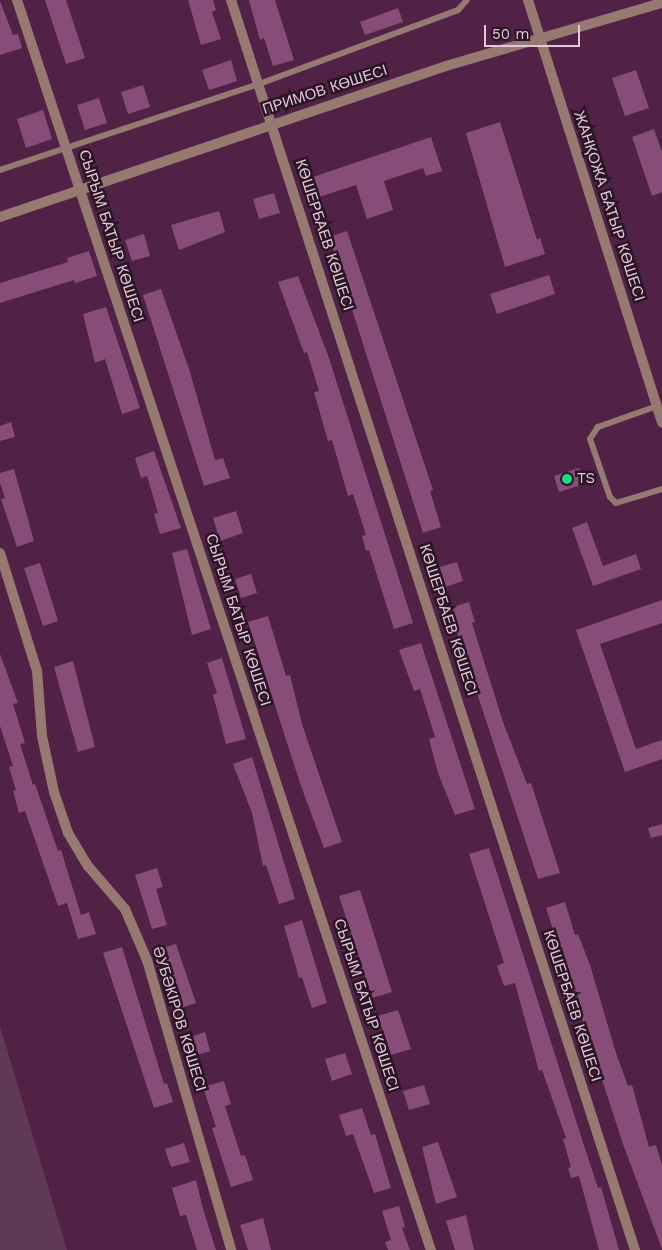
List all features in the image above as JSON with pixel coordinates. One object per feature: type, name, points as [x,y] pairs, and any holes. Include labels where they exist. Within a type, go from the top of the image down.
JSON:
[{"type":"street","name":"СЫРЫМ БАТЫР КӨШЕСІ","points":[[17,0],[431,1250]]},
{"type":"street","name":"КӨШЕРБАЕВ КӨШЕСІ","points":[[231,0],[635,1250]]},
{"type":"street","name":"ЖАНҚОЖА БАТЫР КӨШЕСІ","points":[[528,0],[662,422]]},
{"type":"street","name":"ПРИМОВ КӨШЕСІ","points":[[0,217],[272,124],[540,36],[662,3]]},
{"type":"street","name":"ӘУБӘКІРОВ КӨШЕСІ","points":[[0,553],[37,671],[42,736],[54,792],[68,833],[88,866],[125,909],[147,960],[231,1250]]},
{"type":"lane","points":[[0,170],[259,84],[458,10],[466,0]]},
{"type":"lane","points":[[657,406],[598,427],[590,439],[610,497],[616,503],[662,489]]},
{"type":"shaded area","points":[[0,1026],[67,1250],[0,1250]]},
{"type":"building","points":[[45,0],[66,0],[85,58],[66,64]]},
{"type":"building","points":[[188,0],[213,0],[216,10],[212,12],[221,39],[201,45]]},
{"type":"building","points":[[249,0],[275,0],[294,60],[273,66],[264,38],[260,40]]},
{"type":"building","points":[[0,1],[13,35],[18,34],[22,48],[0,55]]},
{"type":"building","points":[[398,8],[403,22],[365,35],[360,22]]},
{"type":"building","points":[[231,60],[237,81],[209,90],[202,70]]},
{"type":"building","points":[[636,70],[649,108],[625,116],[612,78]]},
{"type":"building","points":[[143,85],[150,107],[128,114],[121,92]]},
{"type":"building","points":[[99,98],[107,123],[85,130],[77,105]]},
{"type":"building","points":[[43,110],[52,139],[26,148],[17,119]]},
{"type":"building","points":[[500,122],[537,240],[540,238],[545,254],[505,267],[466,133]]},
{"type":"building","points":[[654,129],[662,152],[662,192],[652,196],[632,137]]},
{"type":"building","points":[[431,137],[442,171],[426,176],[423,168],[384,181],[393,210],[367,219],[356,185],[316,198],[310,178]]},
{"type":"building","points":[[274,193],[280,213],[259,219],[253,199]]},
{"type":"building","points":[[219,211],[225,232],[179,250],[171,225]]},
{"type":"building","points":[[347,231],[433,490],[430,491],[441,527],[423,533],[329,237]]},
{"type":"building","points":[[144,234],[150,256],[132,261],[125,240]]},
{"type":"building","points":[[89,251],[97,276],[75,283],[74,280],[0,303],[0,283],[68,262],[67,258]]},
{"type":"building","points":[[549,275],[555,294],[497,314],[490,294]]},
{"type":"building","points":[[298,276],[329,358],[413,623],[394,629],[369,550],[366,551],[362,536],[366,535],[353,494],[348,496],[332,440],[328,441],[314,392],[319,391],[307,352],[304,353],[278,282]]},
{"type":"building","points":[[161,289],[190,372],[215,460],[223,458],[230,478],[204,486],[143,295]]},
{"type":"building","points":[[106,307],[140,408],[122,414],[105,359],[95,363],[83,314]]},
{"type":"building","points":[[11,422],[15,437],[0,441],[0,426]]},
{"type":"building","points":[[154,451],[181,528],[160,534],[154,514],[158,513],[147,476],[141,478],[135,458]]},
{"type":"building","points":[[579,468],[584,484],[559,492],[554,476]]},
{"type":"building","points":[[14,469],[34,541],[17,547],[1,499],[5,498],[0,483],[0,473]]},
{"type":"building","points":[[236,511],[243,533],[220,541],[213,518]]},
{"type":"building","points":[[587,522],[603,566],[636,554],[641,569],[593,586],[572,528]]},
{"type":"building","points":[[187,549],[211,629],[192,635],[172,553]]},
{"type":"building","points":[[457,562],[463,581],[442,588],[436,568]]},
{"type":"building","points":[[40,563],[58,621],[43,626],[24,568]]},
{"type":"building","points":[[251,574],[257,593],[241,598],[235,579]]},
{"type":"building","points":[[662,600],[662,623],[600,644],[636,749],[662,740],[662,759],[625,772],[576,630]]},
{"type":"building","points":[[469,602],[475,622],[472,623],[503,722],[527,784],[531,783],[560,873],[538,879],[449,608]]},
{"type":"building","points":[[268,616],[286,676],[290,675],[302,724],[342,842],[324,848],[301,786],[248,622]]},
{"type":"building","points":[[421,643],[475,809],[455,815],[438,773],[429,739],[435,737],[420,689],[414,691],[399,650]]},
{"type":"building","points":[[0,654],[18,703],[13,704],[25,743],[20,744],[33,785],[35,784],[58,851],[61,850],[81,915],[89,912],[96,934],[78,939],[67,903],[58,906],[25,811],[19,813],[13,791],[16,790],[9,767],[13,766],[0,726]]},
{"type":"building","points":[[222,658],[246,739],[226,744],[213,695],[217,693],[207,663]]},
{"type":"building","points":[[73,661],[95,747],[78,752],[54,667]]},
{"type":"building","points":[[252,757],[295,899],[279,904],[266,865],[263,866],[252,813],[233,764]]},
{"type":"building","points":[[662,824],[662,835],[651,838],[648,828]]},
{"type":"building","points":[[489,848],[598,1188],[601,1187],[619,1250],[599,1250],[579,1176],[571,1178],[568,1168],[571,1167],[563,1139],[566,1138],[542,1070],[539,1071],[515,983],[504,986],[497,966],[504,963],[469,854]]},
{"type":"building","points":[[157,868],[163,887],[156,889],[167,925],[152,929],[135,875]]},
{"type":"building","points":[[360,890],[392,992],[372,998],[339,896]]},
{"type":"building","points":[[565,902],[575,935],[578,934],[590,965],[616,1053],[628,1086],[632,1085],[649,1147],[656,1145],[662,1165],[662,1249],[623,1144],[546,908]]},
{"type":"building","points":[[302,920],[327,1003],[312,1008],[302,977],[299,978],[284,926]]},
{"type":"building","points":[[176,944],[196,1003],[178,1009],[159,949]]},
{"type":"building","points":[[122,947],[164,1084],[167,1083],[173,1102],[154,1108],[103,953]]},
{"type":"building","points":[[398,1010],[411,1049],[391,1055],[378,1016]]},
{"type":"building","points":[[205,1032],[210,1051],[193,1056],[187,1038]]},
{"type":"building","points":[[345,1053],[352,1074],[332,1081],[325,1059]]},
{"type":"building","points":[[224,1081],[231,1104],[225,1106],[241,1156],[245,1155],[253,1180],[231,1187],[212,1128],[216,1127],[203,1087]]},
{"type":"building","points":[[424,1085],[430,1104],[409,1110],[403,1091]]},
{"type":"building","points":[[362,1108],[371,1135],[375,1134],[391,1188],[374,1193],[353,1134],[346,1136],[339,1115]]},
{"type":"building","points":[[438,1142],[457,1197],[436,1204],[422,1147]]},
{"type":"building","points":[[184,1143],[190,1162],[171,1167],[165,1149]]},
{"type":"building","points":[[196,1180],[216,1250],[197,1250],[186,1215],[180,1216],[172,1188]]},
{"type":"building","points":[[399,1206],[405,1227],[402,1228],[410,1250],[388,1250],[385,1242],[391,1240],[382,1211]]},
{"type":"building","points":[[466,1215],[474,1250],[455,1250],[446,1221]]},
{"type":"building","points":[[263,1218],[271,1250],[248,1250],[240,1225]]},
{"type":"place","name":"TS","points":[[567,479]]}]
